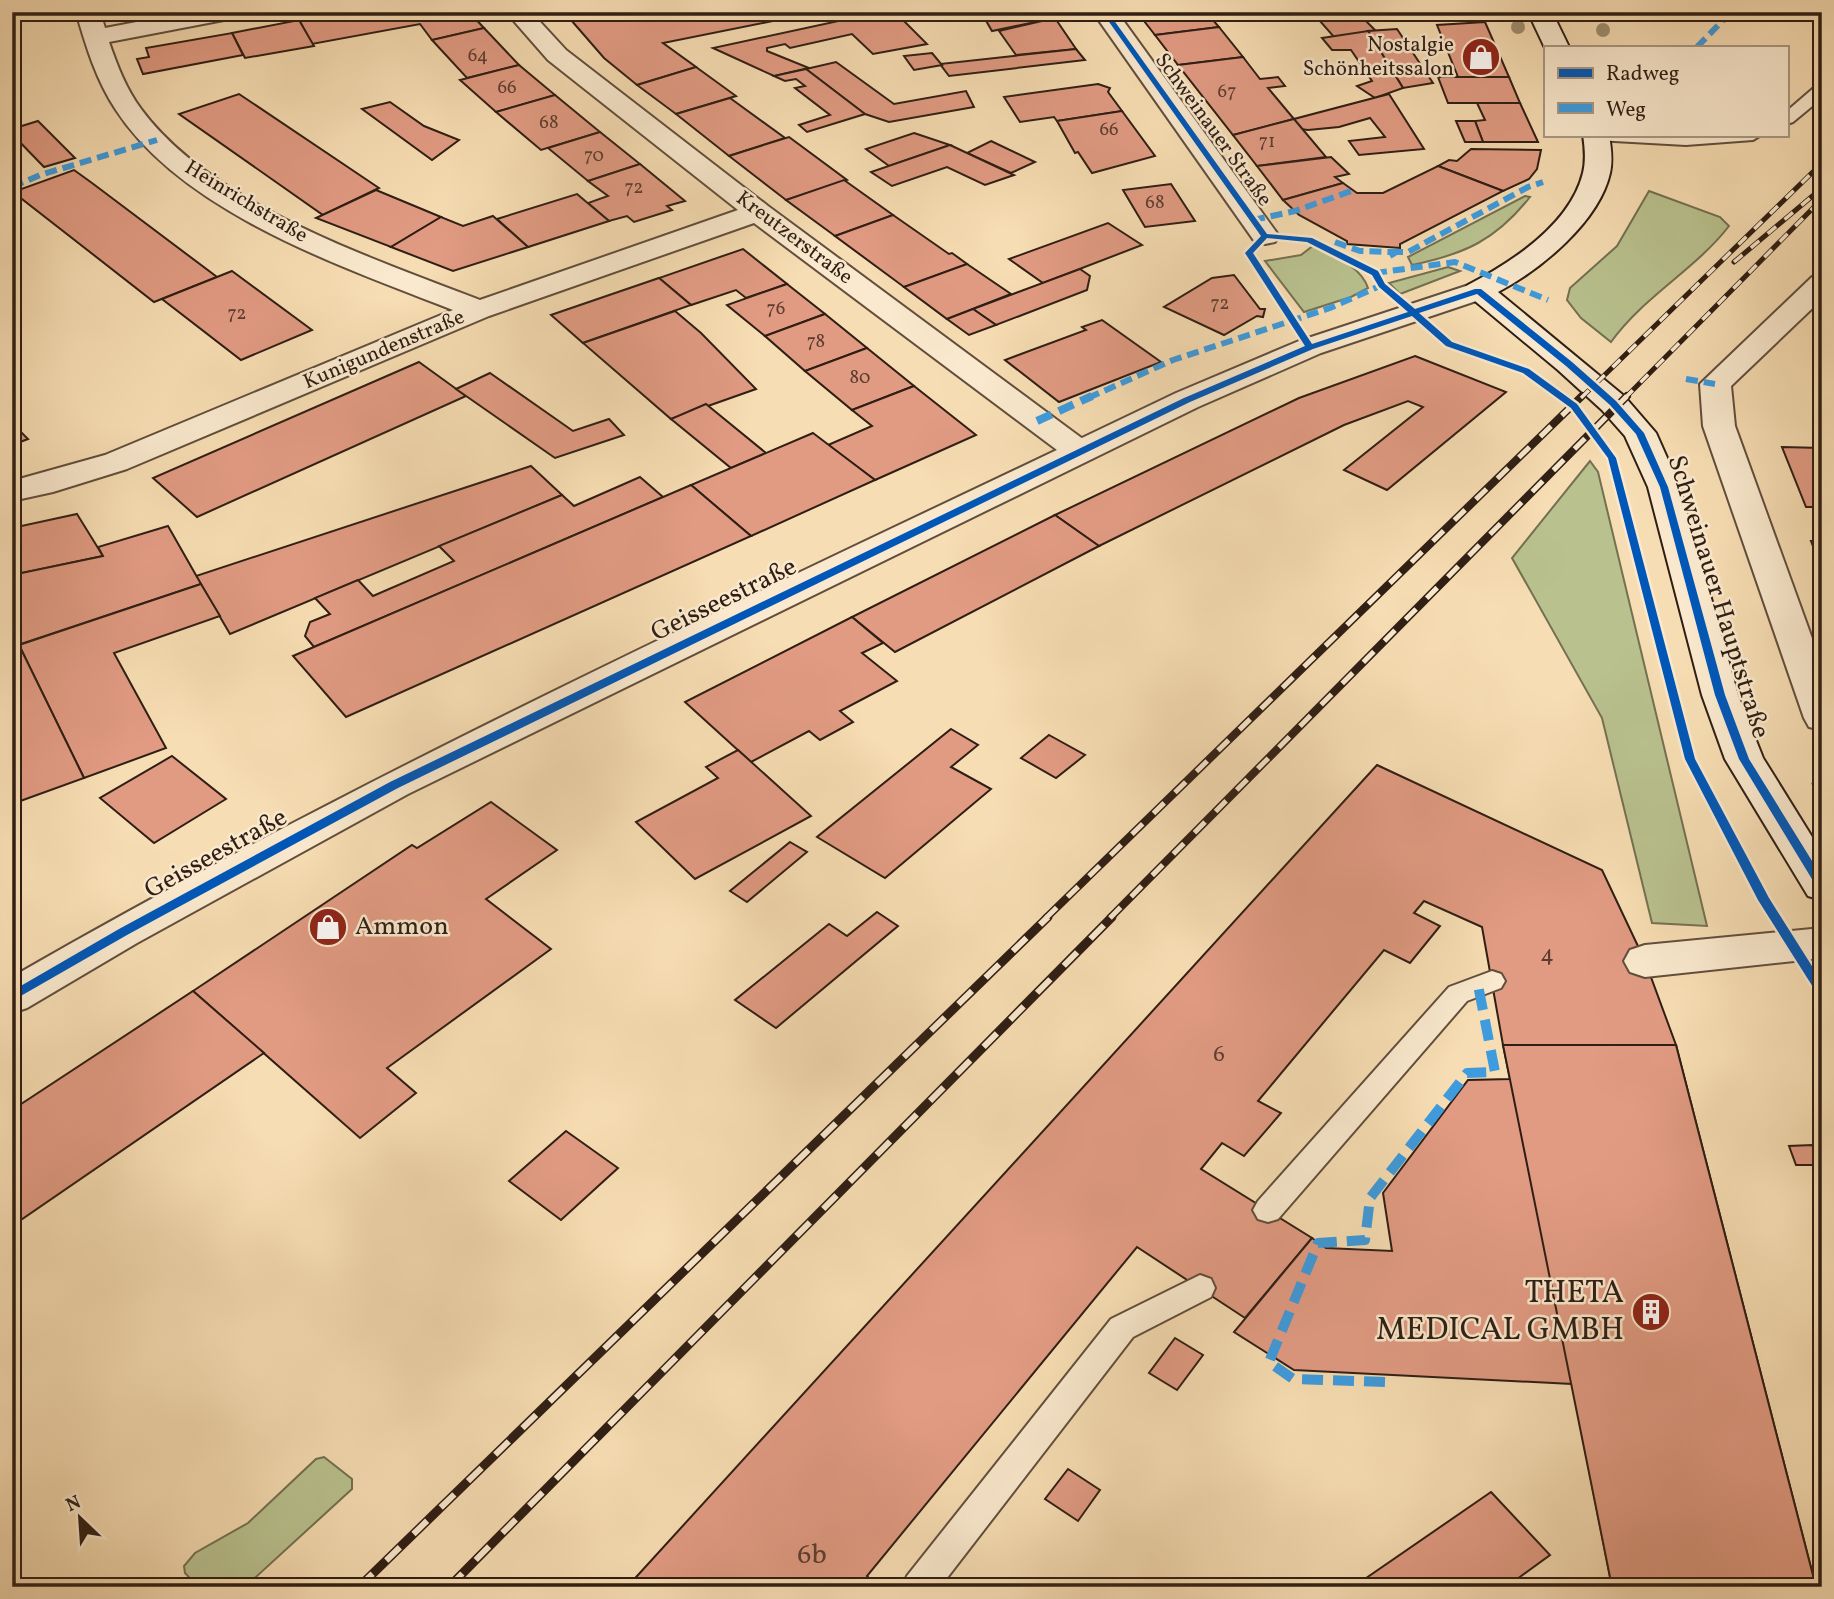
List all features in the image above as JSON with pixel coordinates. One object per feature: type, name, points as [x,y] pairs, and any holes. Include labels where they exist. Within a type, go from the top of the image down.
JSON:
[{"type":"street","points":[[91,25],[229,12]]},
{"type":"street","name":"Kreutzerstraße","points":[[518,12],[557,55],[758,212],[1080,453]]},
{"type":"street","name":"Schweinauer Straße","points":[[1105,12],[1265,236]]},
{"type":"street","points":[[1540,12],[1557,46]]},
{"type":"street","name":"Heinrichstraße","points":[[91,25],[116,89],[138,122],[175,159],[211,185],[300,236],[479,310]]},
{"type":"street","name":"Geisseestraße","points":[[12,997],[158,912],[394,785],[1186,400],[1310,347],[1478,291],[1501,280],[1553,237],[1576,210],[1594,181],[1598,159],[1596,136]]},
{"type":"street","name":"Kunigundenstraße","points":[[12,491],[116,462],[479,310],[758,212]]},
{"type":"street","name":"Schweinauer Hauptstraße","points":[[1822,283],[1714,384],[1719,426],[1822,718]]},
{"type":"street","name":"Schweinauer Hauptstraße","points":[[1478,291],[1569,364],[1613,403],[1640,433],[1664,487],[1720,695],[1737,741],[1745,759],[1817,869]]},
{"type":"street","points":[[1645,961],[1822,943]]},
{"type":"lane","points":[[1788,100],[1810,86],[1822,73]]},
{"type":"lane","points":[[1788,118],[1822,89]]},
{"type":"lane","points":[[1614,136],[1686,140],[1739,136]]},
{"type":"lane","points":[[1268,1210],[1458,994],[1492,981]]},
{"type":"lane","points":[[919,1587],[1122,1328],[1200,1288]]},
{"type":"green space","points":[[1649,191],[1720,217],[1729,226],[1716,242],[1639,311],[1611,342],[1581,318],[1567,300],[1570,288],[1617,246]]},
{"type":"green space","points":[[1525,196],[1530,197],[1492,235],[1448,256],[1412,265],[1408,257]]},
{"type":"green space","points":[[1314,245],[1353,268],[1368,288],[1351,297],[1304,312],[1265,261],[1301,255]]},
{"type":"green space","points":[[1448,267],[1460,271],[1400,294],[1389,283]]},
{"type":"green space","points":[[1590,461],[1598,472],[1707,926],[1652,923],[1602,718],[1512,558]]},
{"type":"green space","points":[[324,1457],[352,1479],[352,1489],[245,1587],[198,1587],[185,1573],[184,1566],[195,1553],[248,1523],[316,1459]]},
{"type":"building","points":[[344,12],[469,12],[484,28],[432,40],[420,24],[312,44],[299,20]]},
{"type":"building","points":[[564,12],[638,12],[646,21],[666,17],[661,12],[794,12],[798,16],[663,43],[696,67],[637,85],[604,58]]},
{"type":"building","points":[[880,12],[895,12],[927,44],[873,54],[852,34],[790,48],[785,44],[767,48],[767,51],[809,68],[774,76],[713,48]]},
{"type":"building","points":[[981,12],[1051,12],[1055,18],[992,31]]},
{"type":"building","points":[[1137,12],[1206,12],[1219,27],[1155,35]]},
{"type":"building","points":[[1312,12],[1346,12],[1353,21],[1364,19],[1376,31],[1334,37]]},
{"type":"building","points":[[1055,18],[1076,49],[1016,55],[999,31]]},
{"type":"building","points":[[299,20],[314,46],[245,58],[232,33]]},
{"type":"building","points":[[1485,22],[1509,77],[1458,77],[1437,25]]},
{"type":"building","points":[[1219,27],[1243,57],[1178,65],[1155,35]]},
{"type":"building","points":[[484,28],[519,65],[467,78],[432,40]]},
{"type":"building","points":[[1397,29],[1433,83],[1403,88],[1368,31]]},
{"type":"building","points":[[1368,31],[1403,88],[1375,98],[1357,86],[1372,81],[1351,50],[1332,50],[1322,38]]},
{"type":"building","points":[[232,33],[243,55],[143,74],[137,59],[149,57],[146,48]]},
{"type":"building","points":[[12,36],[21,99],[12,100]]},
{"type":"building","points":[[1076,49],[1085,60],[949,76],[940,64]]},
{"type":"building","points":[[932,53],[942,65],[914,70],[904,56]]},
{"type":"building","points":[[1243,57],[1260,79],[1278,77],[1285,86],[1268,88],[1294,119],[1233,135],[1178,65]]},
{"type":"building","points":[[836,62],[894,104],[966,91],[974,107],[889,122],[865,114],[806,69]]},
{"type":"building","points":[[519,65],[555,95],[496,112],[460,80]]},
{"type":"building","points":[[696,67],[736,96],[676,114],[637,85]]},
{"type":"building","points":[[806,69],[865,114],[807,132],[799,125],[830,115],[795,88],[805,86],[796,79],[785,81],[774,76]]},
{"type":"building","points":[[1438,77],[1509,77],[1520,103],[1448,103]]},
{"type":"building","points":[[1098,84],[1110,88],[1108,92],[1122,111],[1057,121],[1054,117],[1020,122],[1004,97]]},
{"type":"building","points":[[239,94],[379,188],[323,215],[179,114]]},
{"type":"building","points":[[1389,94],[1424,149],[1359,155],[1349,141],[1385,137],[1370,118],[1339,127],[1308,130],[1300,129],[1294,119]]},
{"type":"building","points":[[555,95],[600,132],[541,150],[496,112]]},
{"type":"building","points":[[730,98],[785,138],[729,156],[676,114]]},
{"type":"building","points":[[390,102],[424,126],[459,140],[432,160],[362,109]]},
{"type":"building","points":[[1477,103],[1520,103],[1538,142],[1483,142],[1475,121],[1485,120]]},
{"type":"building","points":[[1122,111],[1155,156],[1092,173],[1078,152],[1075,153],[1057,121]]},
{"type":"building","points":[[1294,119],[1326,157],[1257,166],[1233,135]]},
{"type":"building","points":[[38,121],[75,158],[44,167],[12,134],[12,129]]},
{"type":"building","points":[[1456,121],[1475,121],[1483,142],[1465,142]]},
{"type":"building","points":[[600,132],[640,164],[588,181],[548,148]]},
{"type":"building","points":[[914,133],[950,145],[889,166],[866,149]]},
{"type":"building","points":[[789,137],[847,180],[786,200],[729,156]]},
{"type":"building","points":[[991,141],[1035,162],[1011,173],[967,153]]},
{"type":"building","points":[[950,145],[1014,175],[985,185],[947,167],[892,186],[871,172]]},
{"type":"building","points":[[1471,149],[1541,150],[1537,169],[1529,179],[1503,191],[1438,166],[1449,160],[1457,161]]},
{"type":"building","points":[[1331,157],[1349,174],[1335,177],[1343,183],[1283,200],[1257,166]]},
{"type":"building","points":[[640,164],[685,201],[667,206],[672,210],[634,222],[627,216],[609,221],[588,203],[608,196],[588,181]]},
{"type":"building","points":[[1438,166],[1503,191],[1400,244],[1400,248],[1347,244],[1347,241],[1299,215],[1283,200],[1343,183],[1357,193],[1383,193]]},
{"type":"building","points":[[74,170],[217,277],[154,302],[13,192]]},
{"type":"building","points":[[844,180],[893,215],[835,236],[786,200]]},
{"type":"building","points":[[1171,184],[1195,221],[1145,227],[1123,190]]},
{"type":"building","points":[[376,190],[441,217],[391,247],[316,218]]},
{"type":"building","points":[[577,194],[609,221],[528,247],[497,219]]},
{"type":"building","points":[[893,215],[967,264],[904,287],[835,236]]},
{"type":"building","points":[[493,216],[528,247],[453,271],[391,247],[441,217],[463,226]]},
{"type":"building","points":[[1108,223],[1142,245],[1043,283],[1009,259]]},
{"type":"building","points":[[743,249],[787,284],[746,298],[736,290],[691,305],[659,278]]},
{"type":"building","points":[[967,264],[1011,294],[947,319],[904,287]]},
{"type":"building","points":[[1080,269],[1090,276],[1087,290],[996,325],[973,309]]},
{"type":"building","points":[[232,271],[312,330],[241,360],[162,299]]},
{"type":"building","points":[[1234,275],[1260,309],[1265,309],[1263,317],[1257,316],[1224,335],[1164,307],[1212,278]]},
{"type":"building","points":[[659,278],[691,305],[583,343],[551,315]]},
{"type":"building","points":[[787,284],[825,314],[765,336],[727,305]]},
{"type":"building","points":[[973,309],[996,325],[969,335],[947,319]]},
{"type":"building","points":[[675,311],[701,333],[756,389],[671,419],[583,343]]},
{"type":"building","points":[[825,314],[867,348],[805,371],[765,336]]},
{"type":"building","points":[[1102,320],[1161,362],[1059,402],[1005,360],[1086,330],[1082,327]]},
{"type":"building","points":[[867,348],[914,386],[852,410],[805,371]]},
{"type":"building","points":[[1415,356],[1506,392],[1387,490],[1344,470],[1423,407],[1408,401],[1344,425],[1099,546],[1055,515],[1299,398]]},
{"type":"building","points":[[419,362],[466,396],[197,517],[153,478]]},
{"type":"building","points":[[490,373],[573,431],[609,419],[624,435],[555,458],[456,389]]},
{"type":"building","points":[[914,386],[976,435],[875,480],[828,445],[872,426],[852,410]]},
{"type":"building","points":[[706,404],[766,453],[731,468],[671,419]]},
{"type":"building","points":[[12,424],[16,427],[28,439],[12,445]]},
{"type":"building","points":[[813,433],[875,480],[751,536],[691,485]]},
{"type":"building","points":[[1782,447],[1822,448],[1822,507],[1806,507]]},
{"type":"building","points":[[531,466],[562,495],[230,634],[196,576]]},
{"type":"building","points":[[640,477],[663,497],[314,647],[305,636],[310,622],[330,614],[315,598],[358,580],[373,596],[454,561],[439,546],[562,495],[574,506]]},
{"type":"building","points":[[691,485],[751,536],[346,717],[293,656]]},
{"type":"building","points":[[77,514],[103,556],[12,575],[12,528]]},
{"type":"building","points":[[1055,515],[1099,546],[895,652],[852,617]]},
{"type":"building","points":[[168,526],[201,584],[12,647],[12,575],[103,556],[98,547]]},
{"type":"building","points":[[1811,541],[1822,541],[1822,570]]},
{"type":"building","points":[[201,584],[220,616],[114,653],[166,748],[84,778],[19,645]]},
{"type":"building","points":[[852,617],[883,643],[862,653],[897,681],[840,711],[853,722],[820,740],[809,731],[751,762],[685,702]]},
{"type":"building","points":[[19,645],[84,778],[12,804],[12,647]]},
{"type":"building","points":[[951,729],[978,745],[951,767],[991,789],[885,878],[817,837]]},
{"type":"building","points":[[1049,735],[1085,755],[1056,778],[1021,758]]},
{"type":"building","points":[[738,750],[811,816],[695,879],[636,822],[718,778],[706,767]]},
{"type":"building","points":[[172,756],[226,799],[154,843],[100,798]]},
{"type":"building","points":[[1377,765],[1602,870],[1645,961],[1676,1045],[1503,1045],[1482,927],[1424,901],[1414,913],[1440,926],[1410,963],[1384,950],[1258,1101],[1281,1113],[1244,1156],[1222,1143],[1201,1169],[1312,1238],[1245,1318],[1137,1247],[867,1576],[877,1587],[627,1587]]},
{"type":"building","points":[[491,802],[557,850],[486,899],[551,949],[387,1068],[416,1093],[360,1138],[193,991],[412,845],[417,848]]},
{"type":"building","points":[[790,842],[807,852],[747,902],[730,891]]},
{"type":"building","points":[[877,912],[898,926],[776,1028],[735,1000],[829,924],[847,936]]},
{"type":"building","points":[[193,991],[264,1053],[12,1226],[12,1110]]},
{"type":"building","name":"THETA MEDICAL GMBH","points":[[1503,1045],[1676,1045],[1816,1587],[1612,1587],[1572,1384],[1294,1370],[1234,1332],[1312,1238],[1326,1248],[1392,1251],[1383,1193],[1468,1080],[1510,1079]]},
{"type":"building","name":"THETA MEDICAL GMBH","points":[[1503,1045],[1676,1045],[1816,1587],[1612,1587]]},
{"type":"building","points":[[566,1131],[618,1168],[561,1220],[509,1181]]},
{"type":"building","points":[[1812,1145],[1820,1165],[1796,1165],[1789,1146]]},
{"type":"building","points":[[1175,1338],[1203,1355],[1177,1390],[1149,1373]]},
{"type":"building","points":[[1068,1469],[1100,1490],[1078,1521],[1045,1499]]},
{"type":"building","points":[[1491,1492],[1550,1555],[1506,1587],[1362,1587],[1359,1583]]},
{"type":"railway","points":[[1581,398],[1822,163]]},
{"type":"railway","points":[[1734,262],[1822,188]]},
{"type":"railway","points":[[1625,398],[1822,199]]},
{"type":"railway","points":[[1046,918],[1582,396]]},
{"type":"railway","points":[[1110,918],[1627,396]]},
{"type":"railway","points":[[359,1587],[1048,917]]},
{"type":"railway","points":[[449,1587],[1112,917]]},
{"type":"marked path","points":[[1698,46],[1731,12]]},
{"type":"marked path","points":[[12,187],[40,175],[157,140]]},
{"type":"marked path","points":[[1391,252],[1408,252],[1528,187],[1543,182]]},
{"type":"marked path","points":[[1253,220],[1295,211],[1354,190]]},
{"type":"marked path","points":[[1335,242],[1360,251],[1391,252],[1394,257]]},
{"type":"marked path","points":[[1375,273],[1455,262],[1548,300]]},
{"type":"marked path","points":[[1037,421],[1173,360],[1330,308],[1382,285]]},
{"type":"marked path","points":[[1686,379],[1715,384]]},
{"type":"marked path","points":[[1814,781],[1822,791]]},
{"type":"marked path","points":[[1385,1382],[1293,1379],[1269,1362],[1318,1243],[1365,1240],[1370,1198],[1467,1073],[1495,1072],[1478,985]]},
{"type":"cycle path","points":[[1105,12],[1265,236]]},
{"type":"cycle path","points":[[1265,236],[1309,240],[1375,273],[1382,285],[1449,344],[1526,371],[1574,406],[1612,458],[1690,759],[1764,900],[1822,992]]},
{"type":"cycle path","points":[[1265,236],[1249,253],[1310,347]]},
{"type":"cycle path","points":[[12,997],[123,932],[394,785],[1187,400],[1310,347],[1478,291],[1569,364],[1613,403],[1640,433],[1664,487],[1720,695],[1744,759],[1822,886]]},
{"type":"place","name":"Nostalgie Schönheitssalon","points":[[1481,57]]},
{"type":"place","name":"Ammon","points":[[328,927]]},
{"type":"place","name":"THETA MEDICAL GMBH","points":[[1651,1312]]}]
